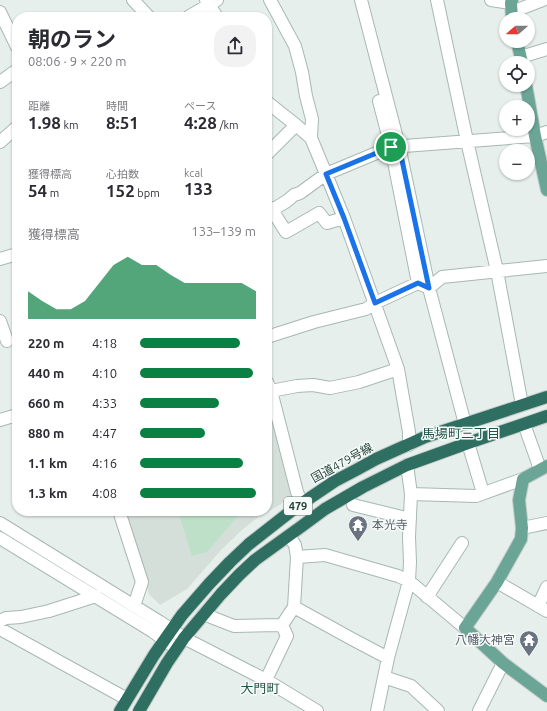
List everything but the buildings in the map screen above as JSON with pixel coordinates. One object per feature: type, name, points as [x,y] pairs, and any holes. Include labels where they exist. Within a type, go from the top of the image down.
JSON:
[{"type":"highway","name":"国道479号線","points":[[120,711],[182,615],[230,562],[269,528],[335,481],[376,460],[425,437],[547,397]]},
{"type":"highway","name":"479","points":[[143,709],[176,648],[239,575],[255,560],[326,509],[373,481],[408,465],[468,442],[547,416]]},
{"type":"main road","points":[[535,136],[545,171],[547,190]]},
{"type":"main road","points":[[544,467],[523,479],[519,500],[522,528],[521,539],[497,582],[464,628],[503,663],[547,696]]},
{"type":"street","points":[[133,0],[144,12]]},
{"type":"street","points":[[270,0],[296,46],[312,119],[311,138]]},
{"type":"street","points":[[353,0],[395,147],[418,283]]},
{"type":"street","points":[[361,0],[429,288],[465,424]]},
{"type":"street","points":[[437,0],[497,271],[522,405]]},
{"type":"street","points":[[491,0],[512,9],[544,0]]},
{"type":"street","points":[[195,12],[211,1],[215,12]]},
{"type":"street","points":[[0,12],[12,37]]},
{"type":"street","points":[[530,56],[547,49]]},
{"type":"street","points":[[0,82],[12,74]]},
{"type":"street","points":[[272,110],[296,124],[311,138],[326,174],[344,218],[398,369],[409,432],[409,445]]},
{"type":"street","points":[[272,149],[296,124]]},
{"type":"street","points":[[0,142],[12,132]]},
{"type":"street","points":[[272,207],[300,194],[326,174],[395,147],[535,136],[547,132]]},
{"type":"street","points":[[272,211],[286,232],[319,213],[326,223],[344,218]]},
{"type":"street","points":[[0,259],[12,255]]},
{"type":"street","points":[[429,288],[442,277],[547,266]]},
{"type":"street","points":[[272,335],[314,322],[366,309],[375,303],[418,283],[429,288]]},
{"type":"street","points":[[0,321],[8,340]]},
{"type":"street","points":[[272,387],[313,386],[330,388],[359,382],[398,369]]},
{"type":"street","points":[[272,398],[297,492],[302,504]]},
{"type":"street","points":[[0,420],[12,416]]},
{"type":"street","points":[[524,424],[544,467]]},
{"type":"street","points":[[468,442],[483,493]]},
{"type":"street","points":[[376,711],[388,658],[409,581],[411,494],[408,465]]},
{"type":"street","points":[[411,494],[476,496],[523,479]]},
{"type":"street","points":[[353,506],[410,519]]},
{"type":"street","points":[[121,516],[142,582],[134,606]]},
{"type":"street","points":[[522,528],[547,523]]},
{"type":"street","points":[[0,524],[134,606],[168,635],[176,648]]},
{"type":"street","points":[[282,624],[294,607],[297,557],[295,545],[289,536]]},
{"type":"street","points":[[0,538],[152,631],[184,638],[266,680],[317,711]]},
{"type":"street","points":[[427,597],[462,543]]},
{"type":"street","points":[[297,557],[325,555],[398,576],[409,581],[464,628]]},
{"type":"street","points":[[497,582],[543,608],[547,587]]},
{"type":"street","points":[[0,621],[6,618],[22,617],[49,611],[96,596]]},
{"type":"street","points":[[294,607],[388,658]]},
{"type":"street","points":[[204,614],[234,626],[282,624]]},
{"type":"street","points":[[266,680],[287,636],[282,624]]},
{"type":"street","points":[[0,629],[127,699]]},
{"type":"street","points":[[479,711],[503,663]]},
{"type":"street","points":[[384,677],[411,686],[438,711]]},
{"type":"shaded area","points":[[272,419],[292,494],[281,504],[272,509]]},
{"type":"shaded area","points":[[127,516],[260,516],[243,529],[222,549],[187,589],[160,605],[149,594]]},
{"type":"green space","points":[[180,516],[237,516],[207,552],[192,556]]},
{"type":"place","name":"本光寺","points":[[358,542]]},
{"type":"place","name":"八幡大神宮","points":[[529,657]]},
{"type":"district","name":"馬場町三丁目","points":[[461,433]]},
{"type":"district","name":"大門町","points":[[260,688]]},
{"type":"route","points":[[399,146],[429,288],[418,283],[375,303],[344,218],[326,174],[391,147],[399,146]]}]
